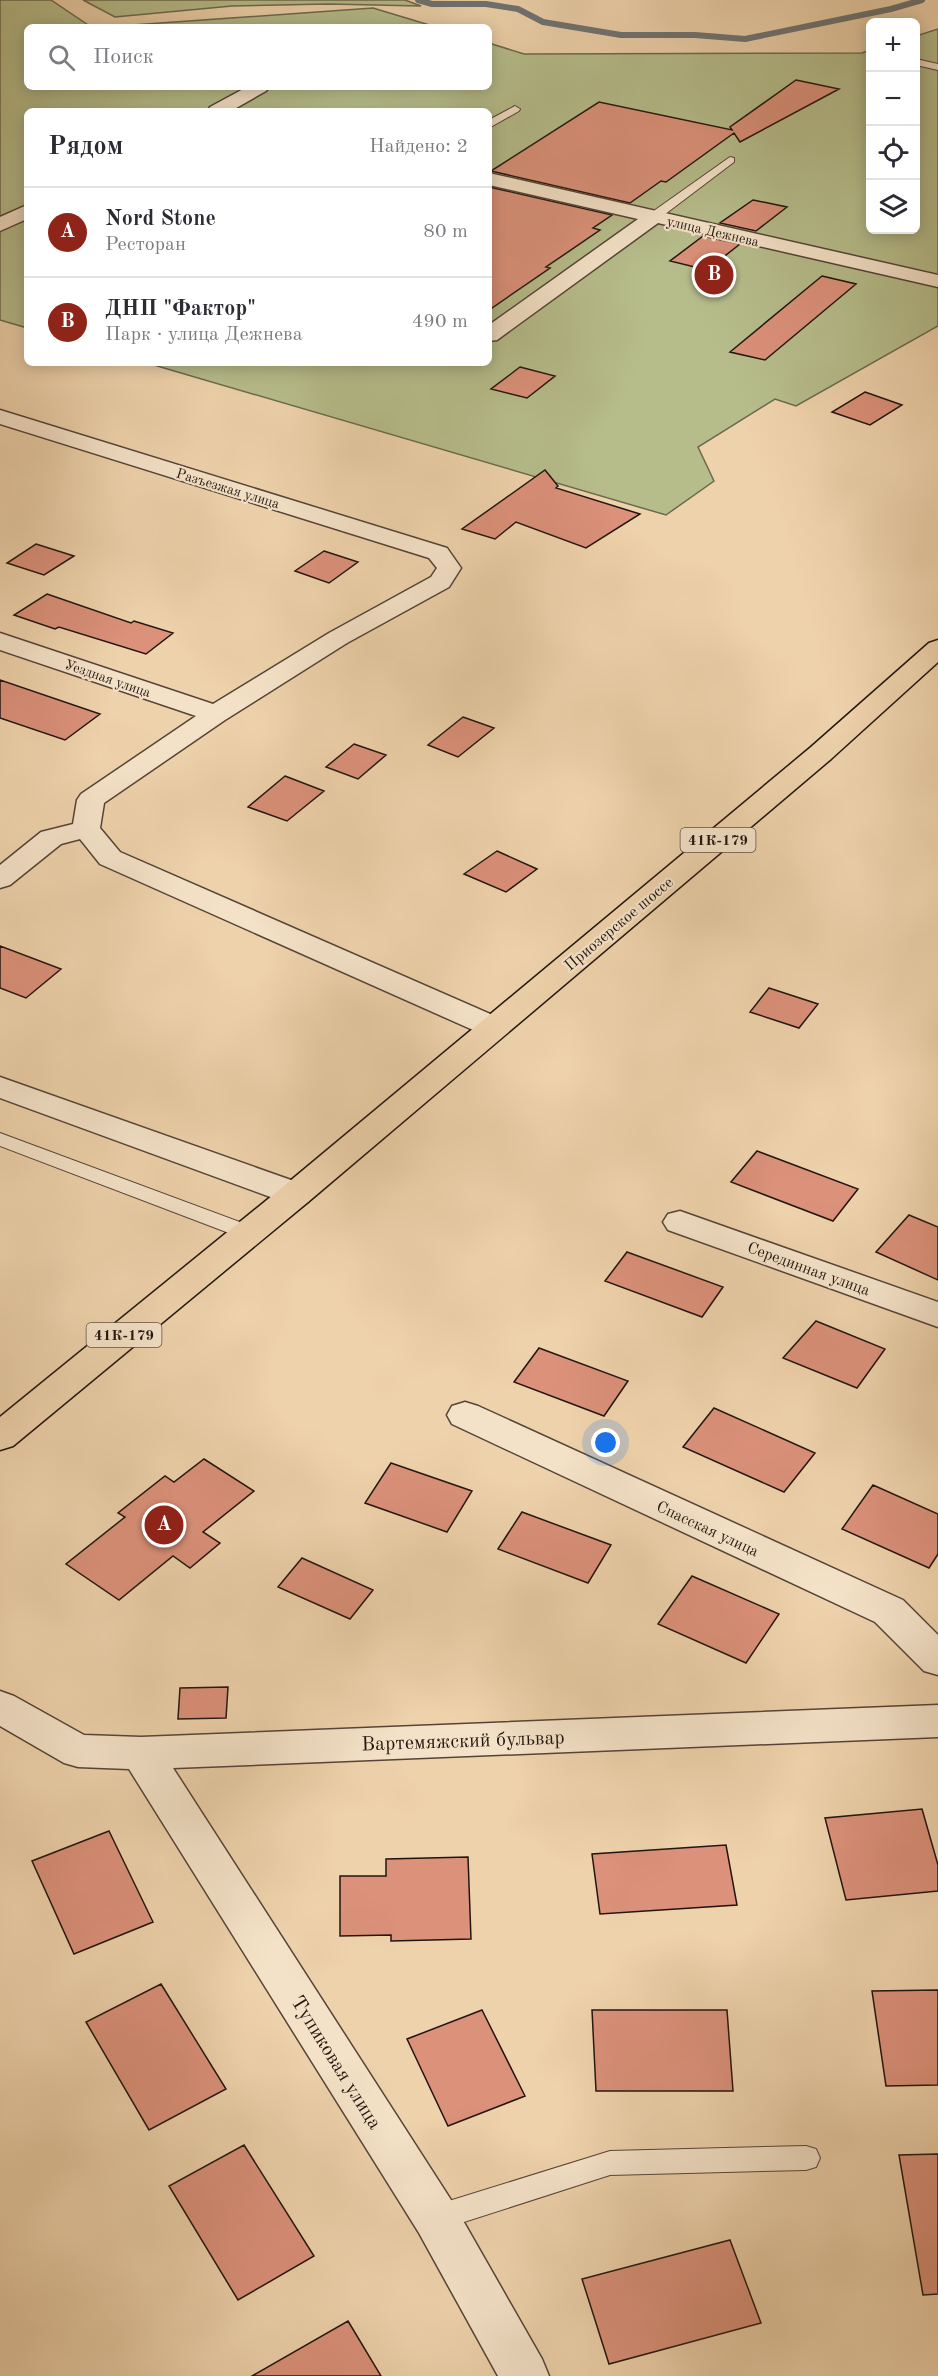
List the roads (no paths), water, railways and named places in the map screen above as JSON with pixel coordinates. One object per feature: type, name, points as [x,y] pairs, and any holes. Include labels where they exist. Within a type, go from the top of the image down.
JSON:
[{"type":"main road","name":"Приозерское шоссе","points":[[296,1194],[820,753],[938,648]]},
{"type":"main road","name":"41К-179","points":[[0,1437],[296,1194]]},
{"type":"street","points":[[222,108],[255,90]]},
{"type":"street","name":"улица Дежнева","points":[[492,180],[652,218],[938,281]]},
{"type":"street","points":[[0,225],[24,213]]},
{"type":"street","points":[[492,333],[652,218]]},
{"type":"street","name":"Разъезжая улица","points":[[0,417],[438,553],[449,568],[440,582],[338,638],[216,714]]},
{"type":"street","name":"Уездная улица","points":[[0,641],[216,714]]},
{"type":"street","points":[[216,714],[91,800],[86,829],[110,858],[494,1027]]},
{"type":"street","points":[[0,879],[51,838],[86,829]]},
{"type":"street","points":[[0,1087],[296,1194]]},
{"type":"street","name":"Серединная улица","points":[[680,1222],[938,1315]]},
{"type":"street","name":"Спасская улица","points":[[465,1415],[889,1611],[938,1660]]},
{"type":"street","name":"Вартемяжский бульвар","points":[[0,1707],[78,1751],[141,1753],[938,1721]]},
{"type":"street","name":"Тупиковая улица","points":[[141,1753],[436,2218],[525,2376]]},
{"type":"lane","points":[[920,63],[938,67]]},
{"type":"lane","points":[[492,123],[515,109]]},
{"type":"lane","points":[[652,218],[729,160]]},
{"type":"lane","points":[[0,1139],[249,1233]]},
{"type":"lane","points":[[436,2218],[610,2163],[806,2158]]},
{"type":"waterway","points":[[418,0],[432,4],[486,4],[518,9],[543,22],[621,35],[695,35],[745,39],[891,9],[922,0]]},
{"type":"place","name":"ДНП \"Фактор\"","points":[[714,275]]},
{"type":"place","name":"Nord Stone","points":[[164,1525]]}]
